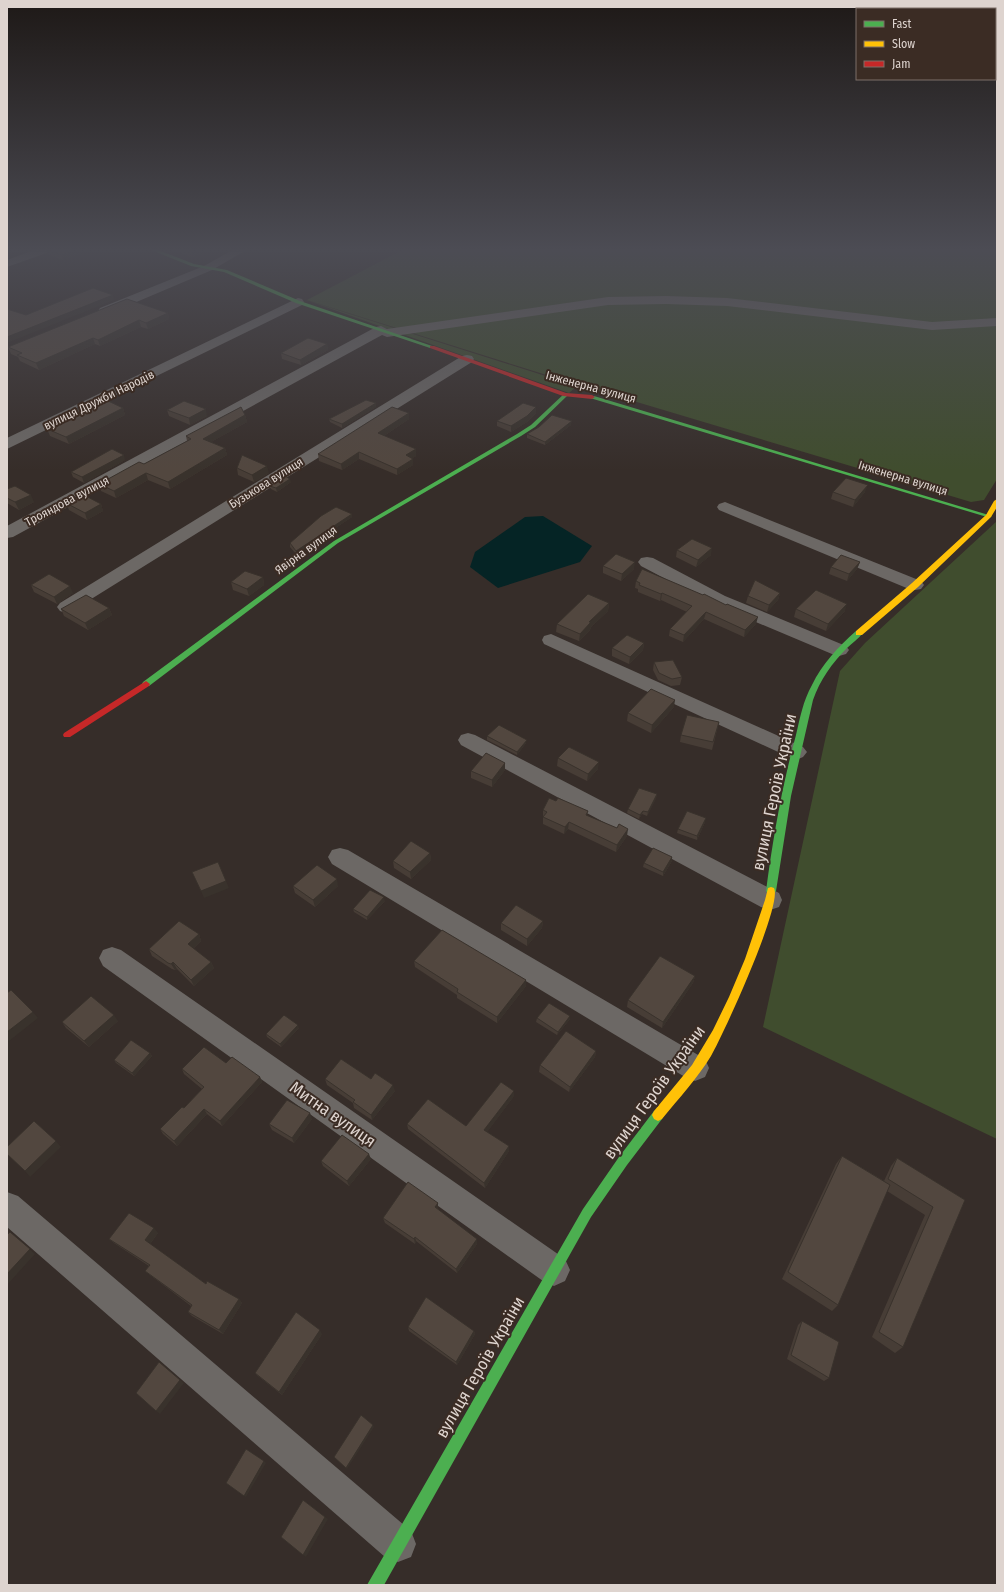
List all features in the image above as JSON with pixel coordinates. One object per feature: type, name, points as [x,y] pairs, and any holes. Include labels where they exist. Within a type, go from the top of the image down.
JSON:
[{"type":"street","name":"вулиця Дружби Народів","points":[[7,444],[256,322]]},
{"type":"street","name":"Інженерна вулиця","points":[[356,322],[467,359],[565,395],[587,396],[989,516]]},
{"type":"street","points":[[384,332],[454,322]]},
{"type":"street","points":[[900,322],[932,326],[992,322]]},
{"type":"street","name":"Трояндова вулиця","points":[[7,533],[384,332]]},
{"type":"street","name":"Бузькова вулиця","points":[[66,607],[467,359]]},
{"type":"street","name":"Явірна вулиця","points":[[67,735],[146,684],[336,542],[519,435],[533,426],[565,395]]},
{"type":"street","name":"вулиця Героїв України","points":[[375,1585],[587,1213],[623,1161],[695,1068],[716,1036],[743,979],[754,951],[770,900],[776,846],[796,752],[811,695],[823,672],[839,650],[915,585],[989,516],[997,501]]},
{"type":"street","points":[[725,507],[915,585]]},
{"type":"street","points":[[647,562],[719,600],[839,650]]},
{"type":"street","points":[[551,640],[796,752]]},
{"type":"street","points":[[468,740],[770,900]]},
{"type":"street","points":[[340,857],[695,1068]]},
{"type":"street","name":"Митна вулиця","points":[[112,958],[554,1270]]},
{"type":"street","points":[[7,1207],[398,1544]]},
{"type":"green space","points":[[369,322],[376,322],[577,386],[569,393]]},
{"type":"green space","points":[[378,322],[997,322],[997,479],[984,500],[971,502],[553,377]]},
{"type":"green space","points":[[997,521],[997,1139],[763,1027],[840,671],[865,643]]},
{"type":"water","points":[[543,516],[592,546],[580,562],[498,588],[470,567],[475,552],[525,517]]},
{"type":"building","points":[[7,322],[44,322],[7,337]]},
{"type":"building","points":[[69,322],[134,322],[98,340],[93,338],[36,363],[17,355],[22,353],[8,347]]},
{"type":"building","points":[[308,338],[327,344],[300,360],[281,353]]},
{"type":"building","points":[[104,399],[123,408],[66,437],[47,429],[77,414],[71,411],[88,403],[92,405]]},
{"type":"building","points":[[366,400],[376,403],[342,424],[329,419]]},
{"type":"building","points":[[184,401],[206,409],[189,418],[167,410]]},
{"type":"building","points":[[523,403],[536,407],[527,416],[511,426],[497,421]]},
{"type":"building","points":[[241,407],[245,415],[203,439],[225,448],[168,482],[146,473],[114,491],[99,484],[139,462],[144,464],[191,439],[186,436]]},
{"type":"building","points":[[392,407],[409,413],[378,433],[416,449],[406,455],[413,459],[397,469],[359,452],[341,464],[318,454]]},
{"type":"building","points":[[552,415],[572,421],[545,442],[527,434],[539,427]]},
{"type":"building","points":[[112,449],[124,455],[82,477],[71,472]]},
{"type":"building","points":[[242,455],[267,466],[252,475],[237,468]]},
{"type":"building","points":[[285,476],[290,479],[276,488],[270,486]]},
{"type":"building","points":[[846,478],[868,485],[855,500],[833,492]]},
{"type":"building","points":[[15,486],[31,495],[15,502],[7,498],[7,489]]},
{"type":"building","points":[[82,494],[101,504],[85,513],[66,503]]},
{"type":"building","points":[[336,507],[352,514],[296,551],[290,543],[321,516]]},
{"type":"building","points":[[692,539],[712,548],[698,560],[677,550]]},
{"type":"building","points":[[616,554],[635,562],[622,574],[603,566]]},
{"type":"building","points":[[841,555],[860,562],[849,574],[831,567]]},
{"type":"building","points":[[642,569],[758,617],[745,630],[706,612],[684,635],[670,629],[692,606],[639,585],[640,583],[636,581]]},
{"type":"building","points":[[245,571],[263,577],[247,589],[231,582]]},
{"type":"building","points":[[49,574],[70,586],[54,597],[31,585]]},
{"type":"building","points":[[755,580],[780,593],[769,605],[748,596]]},
{"type":"building","points":[[816,590],[847,604],[828,624],[796,609]]},
{"type":"building","points":[[588,594],[609,603],[589,622],[591,622],[580,634],[557,624]]},
{"type":"building","points":[[86,595],[109,608],[85,623],[61,609]]},
{"type":"building","points":[[627,635],[644,643],[630,657],[612,648]]},
{"type":"building","points":[[673,660],[682,677],[672,679],[659,673],[654,662]]},
{"type":"building","points":[[651,689],[675,700],[652,725],[628,713]]},
{"type":"building","points":[[687,715],[719,722],[713,742],[681,735]]},
{"type":"building","points":[[499,725],[527,740],[517,752],[487,736]]},
{"type":"building","points":[[569,747],[599,762],[588,774],[558,758]]},
{"type":"building","points":[[486,753],[505,763],[492,780],[471,771]]},
{"type":"building","points":[[639,788],[657,794],[648,812],[643,811],[640,815],[628,809]]},
{"type":"building","points":[[549,798],[556,801],[558,798],[588,811],[586,815],[617,828],[619,824],[628,829],[617,845],[569,822],[565,827],[543,817],[547,812],[543,810]]},
{"type":"building","points":[[687,811],[706,818],[697,836],[678,829]]},
{"type":"building","points":[[411,841],[430,853],[410,872],[393,861]]},
{"type":"building","points":[[653,848],[672,857],[663,872],[644,863]]},
{"type":"building","points":[[218,862],[226,881],[201,891],[192,872]]},
{"type":"building","points":[[317,865],[337,879],[313,900],[293,886]]},
{"type":"building","points":[[370,890],[384,897],[367,917],[353,909]]},
{"type":"building","points":[[516,905],[543,921],[527,939],[501,923]]},
{"type":"building","points":[[179,921],[199,934],[188,944],[211,962],[191,980],[173,962],[171,964],[168,963],[149,949]]},
{"type":"building","points":[[442,930],[526,980],[497,1017],[457,992],[458,989],[414,961]]},
{"type":"building","points":[[660,956],[695,976],[663,1022],[628,1000]]},
{"type":"building","points":[[11,990],[33,1012],[7,1032],[7,993]]},
{"type":"building","points":[[91,996],[114,1015],[84,1041],[62,1022]]},
{"type":"building","points":[[549,1003],[570,1016],[558,1032],[537,1018]]},
{"type":"building","points":[[284,1015],[298,1025],[280,1044],[266,1034]]},
{"type":"building","points":[[566,1031],[596,1051],[570,1087],[540,1065]]},
{"type":"building","points":[[131,1040],[150,1053],[132,1073],[114,1060]]},
{"type":"building","points":[[204,1047],[226,1063],[232,1057],[260,1077],[220,1121],[204,1109],[174,1141],[160,1129],[182,1107],[184,1108],[204,1087],[182,1069]]},
{"type":"building","points":[[341,1059],[371,1079],[375,1073],[393,1085],[371,1115],[353,1102],[355,1100],[325,1079]]},
{"type":"building","points":[[501,1082],[514,1091],[484,1130],[509,1146],[484,1183],[407,1124],[428,1099],[466,1126]]},
{"type":"building","points":[[287,1100],[310,1113],[292,1138],[269,1124]]},
{"type":"building","points":[[34,1121],[56,1141],[25,1171],[7,1154],[7,1147]]},
{"type":"building","points":[[342,1135],[369,1154],[347,1181],[321,1161]]},
{"type":"building","points":[[842,1156],[890,1185],[838,1305],[788,1272]]},
{"type":"building","points":[[897,1158],[965,1200],[903,1347],[879,1332],[933,1207],[888,1179]]},
{"type":"building","points":[[408,1182],[438,1203],[435,1207],[477,1239],[456,1269],[415,1237],[414,1239],[383,1218]]},
{"type":"building","points":[[129,1213],[154,1228],[145,1240],[206,1284],[207,1281],[239,1299],[219,1330],[188,1312],[192,1305],[145,1271],[150,1265],[109,1239]]},
{"type":"building","points":[[10,1232],[30,1249],[7,1274],[7,1235]]},
{"type":"building","points":[[426,1297],[474,1331],[456,1362],[408,1327]]},
{"type":"building","points":[[296,1312],[320,1330],[279,1392],[255,1373]]},
{"type":"building","points":[[802,1321],[839,1342],[829,1378],[791,1355]]},
{"type":"building","points":[[159,1362],[180,1380],[156,1411],[136,1393]]},
{"type":"building","points":[[361,1415],[373,1425],[346,1468],[334,1457]]},
{"type":"building","points":[[246,1449],[264,1461],[244,1496],[226,1483]]},
{"type":"building","points":[[303,1500],[325,1517],[303,1555],[281,1537]]},
{"type":"traffic: fast","points":[[358,322],[432,347]]},
{"type":"traffic: fast","points":[[146,684],[336,542],[519,435],[533,426],[565,395]]},
{"type":"traffic: fast","points":[[592,397],[989,516]]},
{"type":"traffic: fast","points":[[771,891],[786,796],[794,758],[811,695],[820,677],[831,661],[844,646],[859,633]]},
{"type":"traffic: fast","points":[[375,1585],[587,1213],[623,1161],[658,1115]]},
{"type":"traffic: slow","points":[[859,633],[915,585],[989,516],[997,501]]},
{"type":"traffic: slow","points":[[658,1115],[696,1068],[717,1034],[735,997],[750,959],[770,900],[771,891]]},
{"type":"traffic: jam","points":[[432,347],[565,395],[592,397]]},
{"type":"traffic: jam","points":[[67,735],[146,684]]}]
